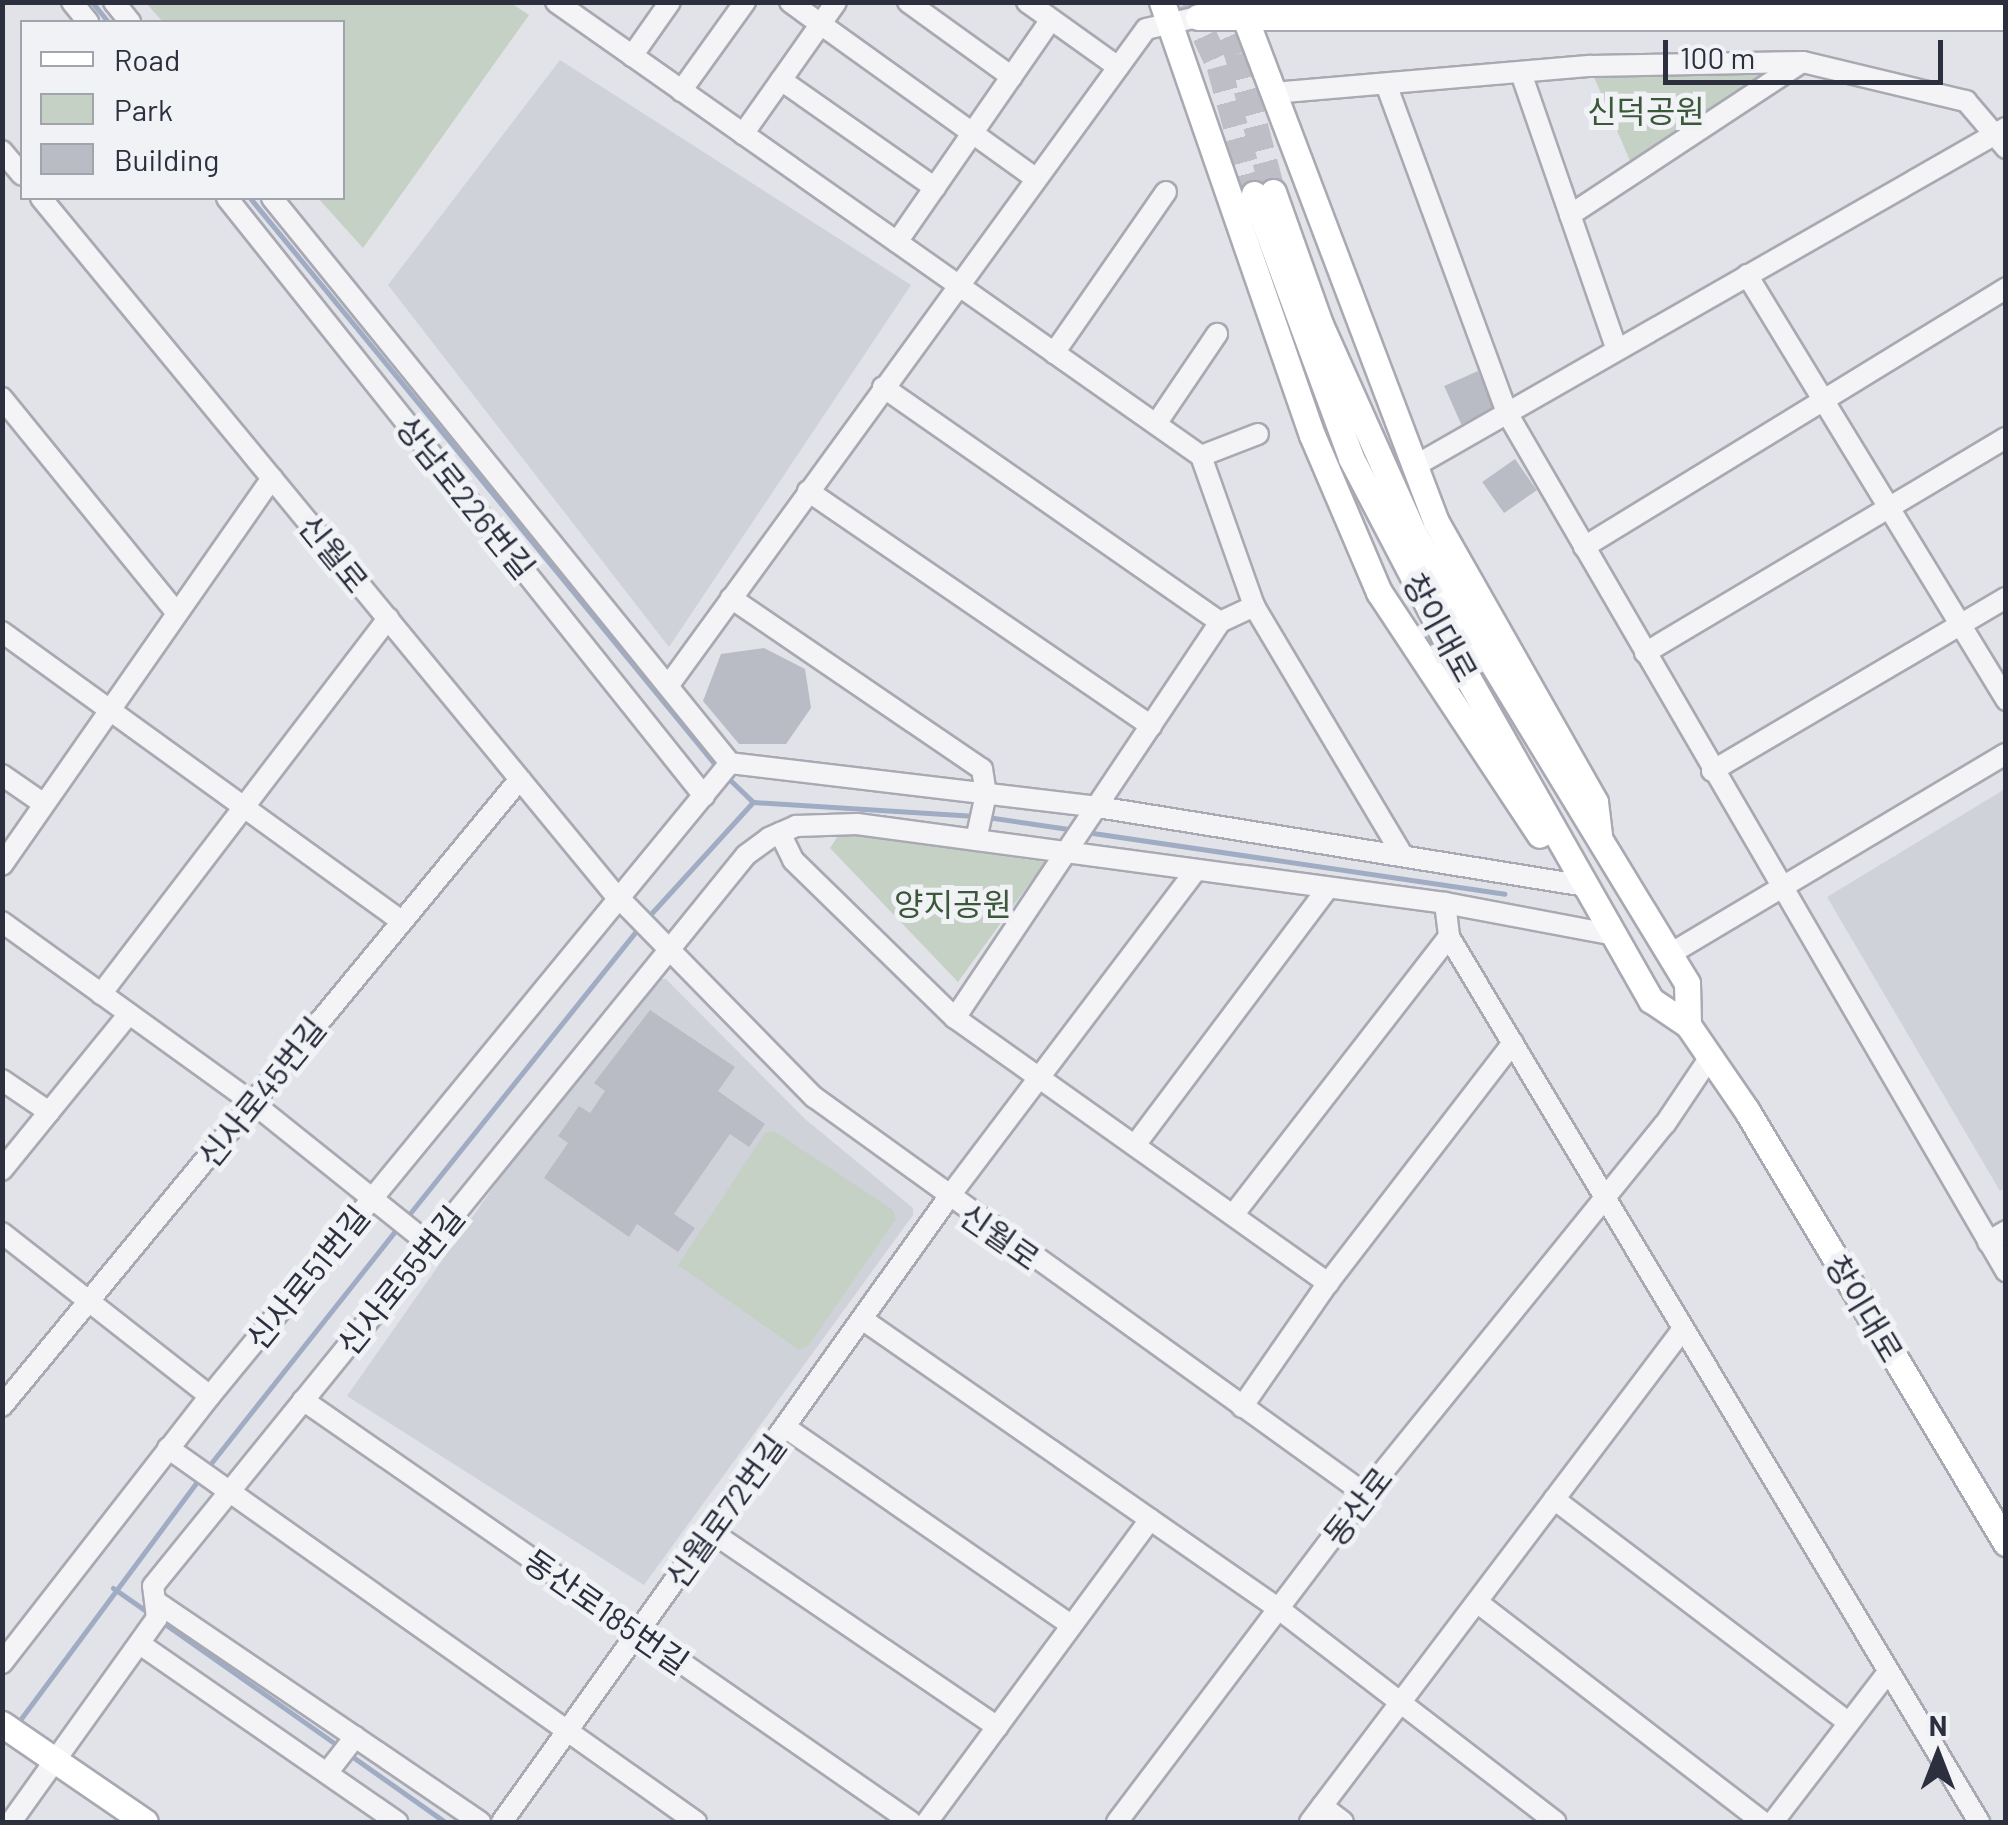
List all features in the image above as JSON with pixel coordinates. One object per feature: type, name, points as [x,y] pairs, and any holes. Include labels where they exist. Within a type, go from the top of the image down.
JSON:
[{"type":"main road","points":[[1198,17],[1243,11],[2006,18]]},
{"type":"main road","points":[[1243,11],[1436,522],[1595,802],[1601,845]]},
{"type":"main road","points":[[1167,13],[1312,435],[1379,592],[1542,836],[1567,854]]},
{"type":"main road","name":"창이대로","points":[[1688,1025],[1687,983],[1415,536],[1264,193],[1351,458],[1567,854],[1651,1000],[1688,1025],[1710,1057],[2002,1531]]},
{"type":"main road","points":[[2,1724],[145,1822]]},
{"type":"street","points":[[556,2],[581,10],[632,56],[1201,456],[1254,606],[1402,854]]},
{"type":"street","points":[[632,56],[670,2]]},
{"type":"street","points":[[681,90],[745,2]]},
{"type":"street","points":[[790,2],[1036,178]]},
{"type":"street","points":[[743,134],[836,2]]},
{"type":"street","points":[[908,2],[1012,77]]},
{"type":"street","points":[[1026,2],[1118,66]]},
{"type":"street","points":[[668,686],[1146,28],[1167,13],[1198,17]]},
{"type":"street","points":[[897,242],[1051,20]]},
{"type":"street","points":[[1274,93],[1521,74],[1803,62],[1966,101],[2002,136],[1747,275],[1413,467]]},
{"type":"street","points":[[1570,216],[1803,62]]},
{"type":"street","points":[[1521,74],[1617,350]]},
{"type":"street","points":[[781,80],[935,188]]},
{"type":"street","points":[[1386,84],[1508,413],[1779,888],[1997,1236],[2006,1271]]},
{"type":"street","points":[[2,150],[20,172]]},
{"type":"street","points":[[1054,353],[1166,192]]},
{"type":"street","name":"신월로","points":[[43,200],[623,903],[814,1097],[948,1198],[1365,1494]]},
{"type":"street","name":"상남로226번길","points":[[230,200],[709,789]]},
{"type":"street","points":[[274,200],[730,763],[1402,854],[1587,886]]},
{"type":"street","points":[[1747,275],[2006,700]]},
{"type":"street","points":[[1584,547],[2006,288]]},
{"type":"street","points":[[1156,424],[1217,334]]},
{"type":"street","points":[[883,387],[1220,622]]},
{"type":"street","points":[[2,398],[178,614]]},
{"type":"street","points":[[1201,456],[1258,434]]},
{"type":"street","points":[[1645,653],[2006,438]]},
{"type":"street","points":[[2,865],[272,478]]},
{"type":"street","points":[[808,491],[1151,726]]},
{"type":"street","points":[[731,598],[982,769],[985,799],[977,836]]},
{"type":"street","points":[[1712,772],[2006,598]]},
{"type":"street","points":[[955,1018],[1220,622],[1254,606]]},
{"type":"street","points":[[101,994],[388,618]]},
{"type":"street","points":[[2,632],[402,922]]},
{"type":"street","points":[[1670,954],[2006,754]]},
{"type":"street","name":"신사로51번길","points":[[2,1663],[173,1451],[210,1396],[623,903],[730,763]]},
{"type":"street","points":[[2,775],[44,804]]},
{"type":"street","name":"신사로45번길","points":[[2,1406],[520,778]]},
{"type":"street","points":[[1328,1283],[955,1018],[793,860],[780,833],[826,822],[1071,847],[1196,870],[1444,904],[1614,935]]},
{"type":"street","name":"신사로55번길","points":[[142,1641],[156,1610],[153,1586],[224,1491],[303,1400],[666,946],[746,855],[780,833]]},
{"type":"street","name":"신월로72번길","points":[[502,1822],[948,1198],[1196,870]]},
{"type":"street","points":[[1135,1145],[1328,888]]},
{"type":"street","points":[[1444,904],[1450,937],[1979,1822]]},
{"type":"street","points":[[2,922],[253,1103],[426,1242]]},
{"type":"street","points":[[1233,1215],[1450,937]]},
{"type":"street","points":[[2,1170],[129,1014]]},
{"type":"street","points":[[1242,1407],[1328,1283],[1512,1043]]},
{"type":"street","name":"동산로","points":[[1117,1822],[1365,1494],[1607,1198],[1710,1057]]},
{"type":"street","points":[[2,1080],[48,1112]]},
{"type":"street","points":[[2,1234],[210,1396]]},
{"type":"street","points":[[862,1318],[1278,1609],[1556,1822]]},
{"type":"street","points":[[1343,1822],[1316,1814],[1683,1329]]},
{"type":"street","name":"동산로185번길","points":[[303,1400],[911,1822]]},
{"type":"street","points":[[785,1427],[1071,1626]]},
{"type":"street","points":[[173,1451],[224,1491],[696,1822]]},
{"type":"street","points":[[1554,1499],[1849,1723]]},
{"type":"street","points":[[926,1822],[1150,1519]]},
{"type":"street","points":[[710,1531],[996,1727]]},
{"type":"street","points":[[1477,1602],[1763,1822]]},
{"type":"street","points":[[156,1610],[480,1822]]},
{"type":"street","points":[[12,1822],[47,1755],[142,1641],[397,1822]]},
{"type":"street","points":[[1773,1822],[1888,1672]]},
{"type":"street","points":[[329,1771],[353,1739]]},
{"type":"shaded area","points":[[560,60],[911,285],[669,647],[388,285]]},
{"type":"shaded area","points":[[2005,789],[2006,1188],[2000,1191],[1827,897]]},
{"type":"shaded area","points":[[658,979],[666,979],[805,1119],[913,1208],[913,1215],[644,1585],[347,1396],[506,1169]]},
{"type":"green space","points":[[146,3],[511,3],[529,15],[363,248],[320,200],[345,200],[345,20],[161,20]]},
{"type":"green space","name":"신덕공원","points":[[1778,68],[1631,163],[1594,77]]},
{"type":"green space","name":"양지공원","points":[[840,833],[1045,862],[958,982],[830,848]]},
{"type":"green space","points":[[774,1131],[893,1210],[896,1219],[809,1345],[799,1350],[678,1265],[765,1133]]},
{"type":"building","points":[[1478,371],[1495,409],[1461,424],[1444,386]]},
{"type":"building","points":[[1515,459],[1537,490],[1504,513],[1482,482]]},
{"type":"building","points":[[764,648],[805,669],[811,708],[786,744],[739,744],[703,701],[721,654]]},
{"type":"building","points":[[650,1010],[735,1067],[718,1091],[765,1124],[749,1147],[730,1134],[674,1214],[695,1228],[678,1252],[637,1224],[629,1237],[544,1178],[568,1143],[558,1136],[579,1106],[590,1113],[605,1091],[594,1083]]},
{"type":"waterway","points":[[92,2],[106,20]]},
{"type":"waterway","points":[[252,200],[717,767]]},
{"type":"waterway","points":[[725,775],[753,802]]},
{"type":"waterway","points":[[648,917],[753,802],[976,816]]},
{"type":"waterway","points":[[987,817],[1075,830]]},
{"type":"waterway","points":[[1086,832],[1504,894]]},
{"type":"waterway","points":[[407,1217],[641,925]]},
{"type":"waterway","points":[[208,1467],[400,1225]]},
{"type":"waterway","points":[[17,1724],[201,1476]]},
{"type":"waterway","points":[[113,1588],[149,1613]]},
{"type":"waterway","points":[[162,1622],[341,1748]]},
{"type":"waterway","points":[[350,1755],[445,1822]]},
{"type":"tunnel","points":[[1189,2],[1219,66],[1254,194]]},
{"type":"tunnel","points":[[1214,2],[1237,54],[1273,192]]}]
